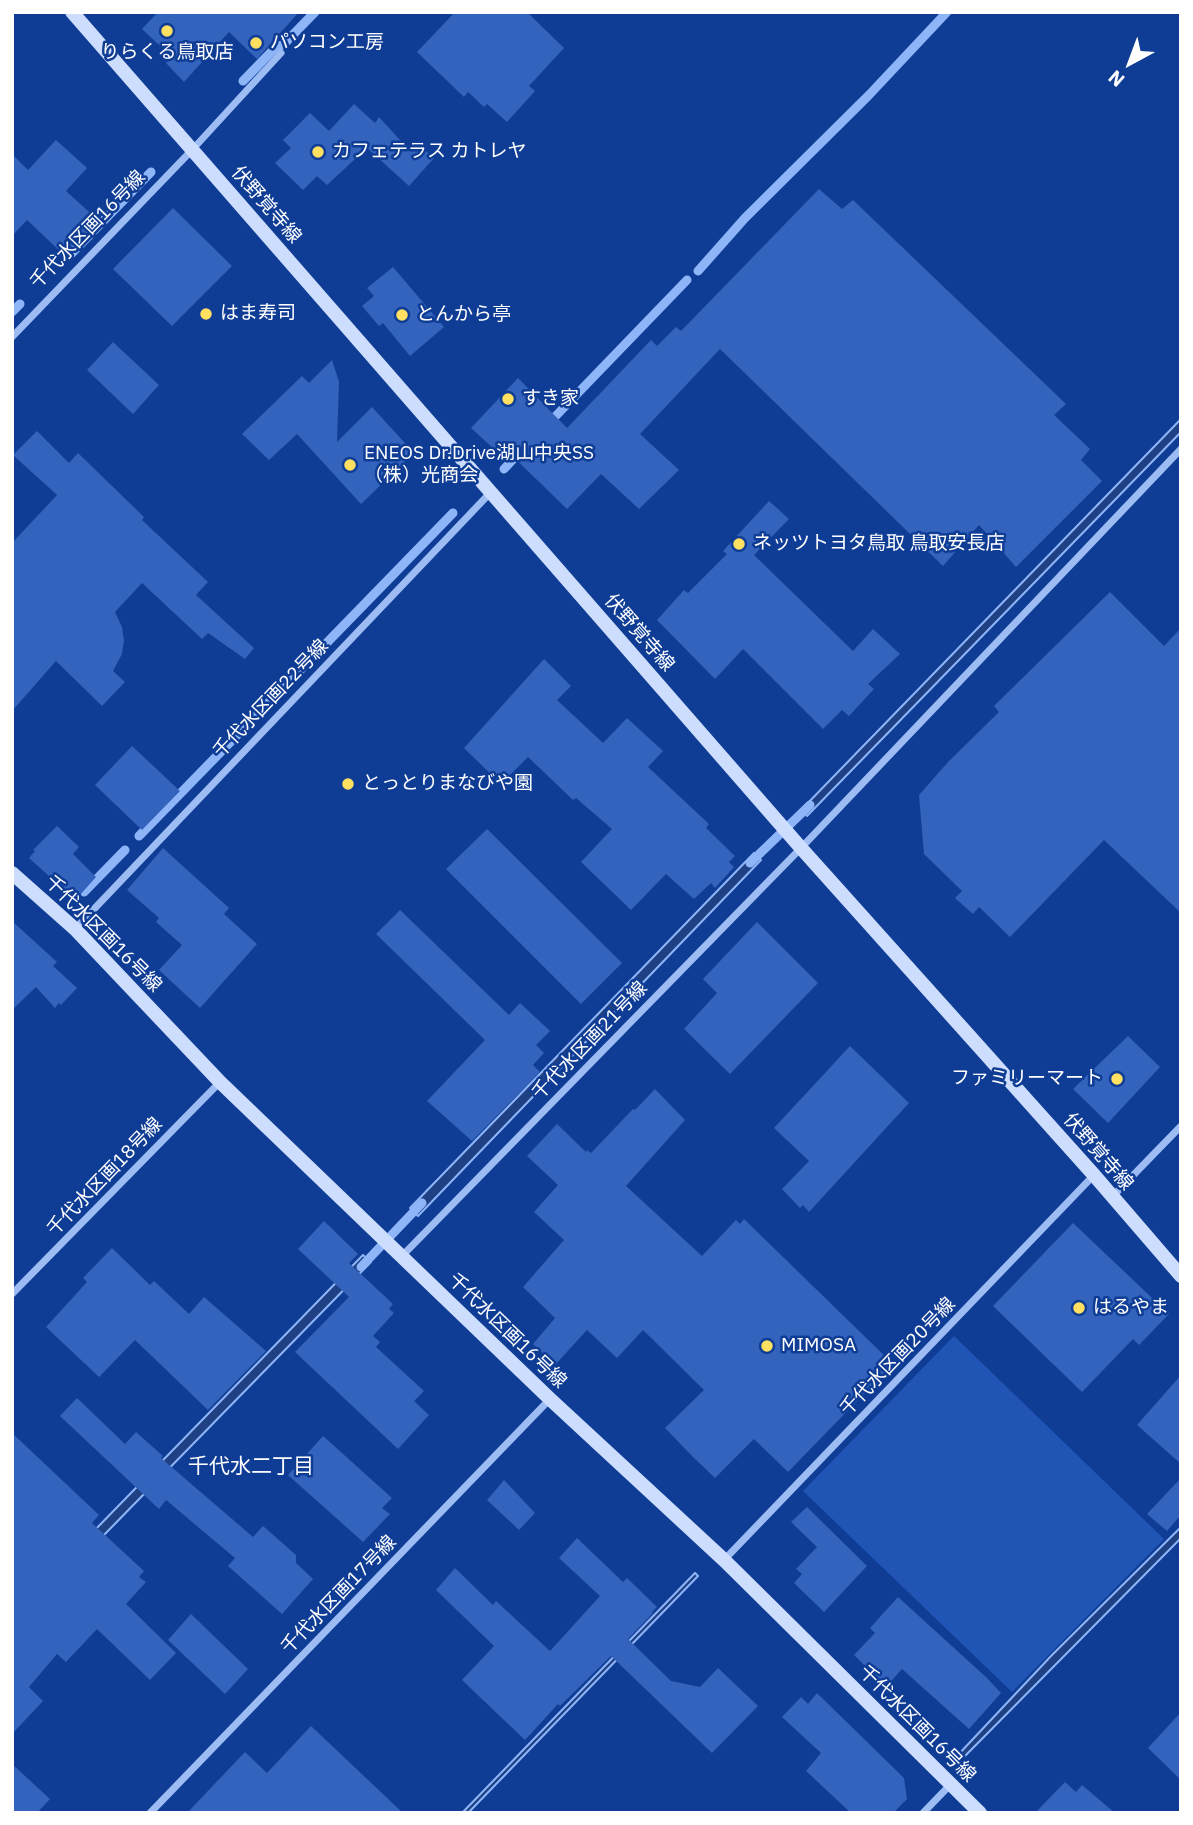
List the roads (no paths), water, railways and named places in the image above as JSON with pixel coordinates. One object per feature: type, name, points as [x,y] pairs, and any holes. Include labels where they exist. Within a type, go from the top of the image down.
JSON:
[{"type":"main road","name":"伏野覚寺線","points":[[72,12],[801,848],[1181,1276]]},
{"type":"main road","name":"千代水区画16号線","points":[[12,873],[75,929],[220,1082],[550,1399],[724,1560],[980,1813]]},
{"type":"street","name":"千代水区画16号線","points":[[12,337],[281,53]]},
{"type":"street","name":"千代水区画21号線","points":[[401,1257],[801,848],[1181,449]]},
{"type":"street","name":"千代水区画22号線","points":[[75,929],[491,491]]},
{"type":"street","name":"千代水区画18号線","points":[[12,1294],[220,1082]]},
{"type":"street","points":[[1112,1197],[1181,1126]]},
{"type":"street","name":"千代水区画20号線","points":[[724,1560],[1094,1175]]},
{"type":"street","name":"千代水区画17号線","points":[[150,1813],[550,1399]]},
{"type":"street","points":[[923,1813],[951,1784]]},
{"type":"waterway","points":[[243,81],[315,12]]},
{"type":"waterway","points":[[698,271],[745,218],[869,95],[947,12]]},
{"type":"waterway","points":[[71,254],[151,172]]},
{"type":"waterway","points":[[549,423],[687,280]]},
{"type":"waterway","points":[[12,312],[20,304]]},
{"type":"waterway","points":[[504,469],[522,450]]},
{"type":"waterway","points":[[139,836],[453,513]]},
{"type":"waterway","points":[[750,863],[810,805]]},
{"type":"waterway","points":[[84,892],[125,850]]},
{"type":"waterway","points":[[361,1267],[422,1203]]},
{"type":"place","name":"りらくる鳥取店","points":[[167,31]]},
{"type":"place","name":"パソコン工房","points":[[256,43]]},
{"type":"place","name":"カフェテラス カトレヤ","points":[[318,152]]},
{"type":"place","name":"はま寿司","points":[[206,314]]},
{"type":"place","name":"とんから亭","points":[[402,315]]},
{"type":"place","name":"すき家","points":[[508,399]]},
{"type":"place","name":"ENEOS Dr.Drive湖山中央SS （株）光商会","points":[[350,465]]},
{"type":"place","name":"ネッツトヨタ鳥取 鳥取安長店","points":[[739,544]]},
{"type":"place","name":"とっとりまなびや園","points":[[348,784]]},
{"type":"place","name":"ファミリーマート","points":[[1117,1079]]},
{"type":"place","name":"はるやま","points":[[1079,1308]]},
{"type":"place","name":"MIMOSA","points":[[767,1346]]},
{"type":"district","name":"千代水二丁目","points":[[251,1467]]}]
